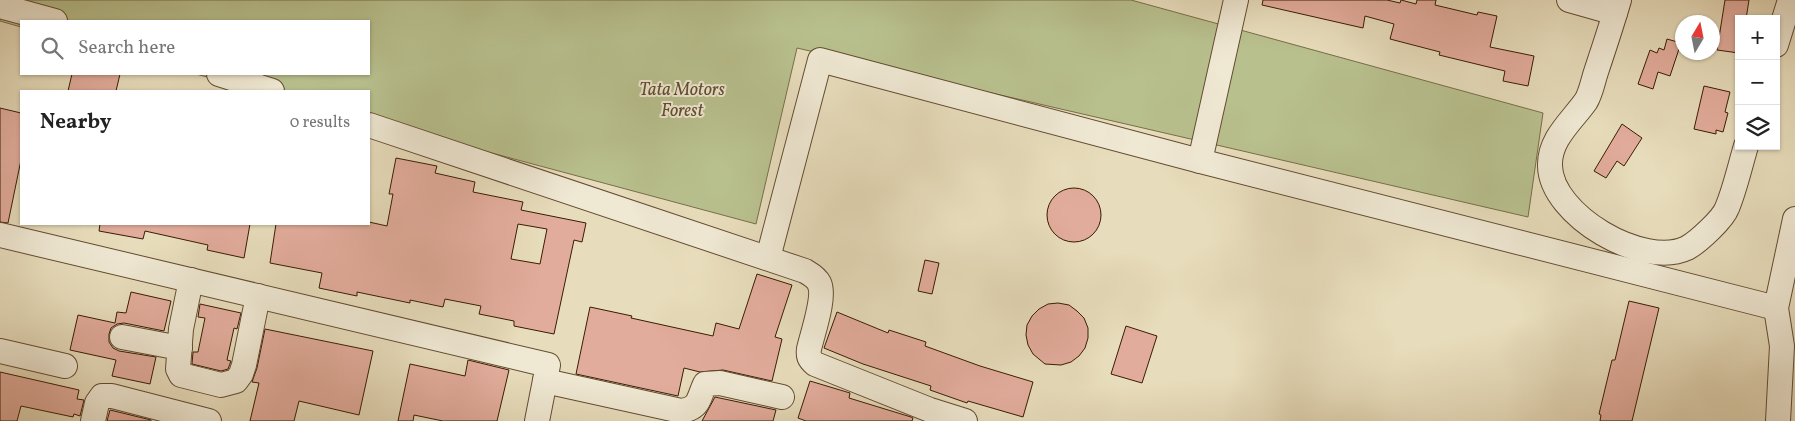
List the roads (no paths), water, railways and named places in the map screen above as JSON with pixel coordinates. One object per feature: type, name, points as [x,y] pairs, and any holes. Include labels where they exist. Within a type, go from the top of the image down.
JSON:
[{"type":"street","points":[[1200,161],[1236,0]]},
{"type":"street","points":[[1569,0],[1617,7],[1587,99],[1555,141],[1550,165],[1553,185],[1567,206],[1590,225],[1615,240],[1646,252],[1667,253],[1687,248],[1727,210],[1745,150]]},
{"type":"street","points":[[1780,32],[1790,0]]},
{"type":"street","points":[[0,6],[51,20]]},
{"type":"street","points":[[768,258],[820,60],[1200,161],[1776,308]]},
{"type":"street","points":[[222,75],[269,90]]},
{"type":"street","points":[[370,124],[805,271],[819,282],[821,288],[808,349],[810,360],[928,415],[966,421]]},
{"type":"street","points":[[1778,421],[1788,347],[1776,308],[1795,219]]},
{"type":"street","points":[[0,235],[548,365],[537,421]]},
{"type":"street","points":[[191,280],[181,329],[178,369],[182,375],[221,385],[236,381],[241,374],[258,296]]},
{"type":"street","points":[[122,337],[180,348]]},
{"type":"street","points":[[0,351],[65,366]]},
{"type":"street","points":[[545,381],[631,411],[681,411],[692,415],[705,384],[710,383],[720,383],[782,397]]},
{"type":"street","points":[[92,421],[97,403],[102,396],[112,396],[160,414],[209,421]]},
{"type":"park label","name":"Tata Motors Forest","points":[[682,100]]}]
